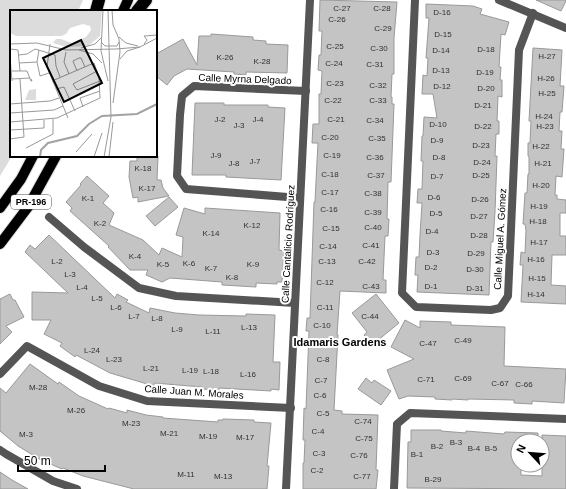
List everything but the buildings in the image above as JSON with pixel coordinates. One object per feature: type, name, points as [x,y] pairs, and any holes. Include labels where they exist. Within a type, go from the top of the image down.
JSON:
[{"type":"highway","points":[[96,10],[99,0]]},
{"type":"highway","points":[[138,10],[146,0]]},
{"type":"main road","points":[[100,10],[105,0]]},
{"type":"main road","points":[[123,10],[128,0]]},
{"type":"main road","name":"PR-196","points":[[0,208],[21,179],[32,157]]},
{"type":"main road","name":"PR-196","points":[[0,244],[28,207],[55,157]]},
{"type":"street","name":"Calle Cantalicio Rodríguez","points":[[286,489],[310,0]]},
{"type":"street","name":"Calle Miguel A. Gómez","points":[[415,0],[402,292],[416,307],[491,310],[500,308],[508,296],[519,50],[533,13]]},
{"type":"street","points":[[499,0],[566,28]]},
{"type":"street","name":"Calle Myrna Delgado","points":[[300,198],[186,189],[177,176],[180,115],[182,96],[194,86],[306,91]]},
{"type":"street","points":[[50,217],[84,247],[139,288],[176,296],[295,303]]},
{"type":"street","name":"Calle Juan M. Morales","points":[[0,374],[28,346],[99,386],[147,401],[291,408]]},
{"type":"street","points":[[394,489],[397,424],[410,413],[566,419]]},
{"type":"street","points":[[0,450],[53,481],[78,489]]},
{"type":"shaded area","points":[[0,0],[83,0],[78,10],[10,10],[10,157],[11,157],[0,176]]},
{"type":"district","name":"Idamaris Gardens","points":[[340,342]]}]
